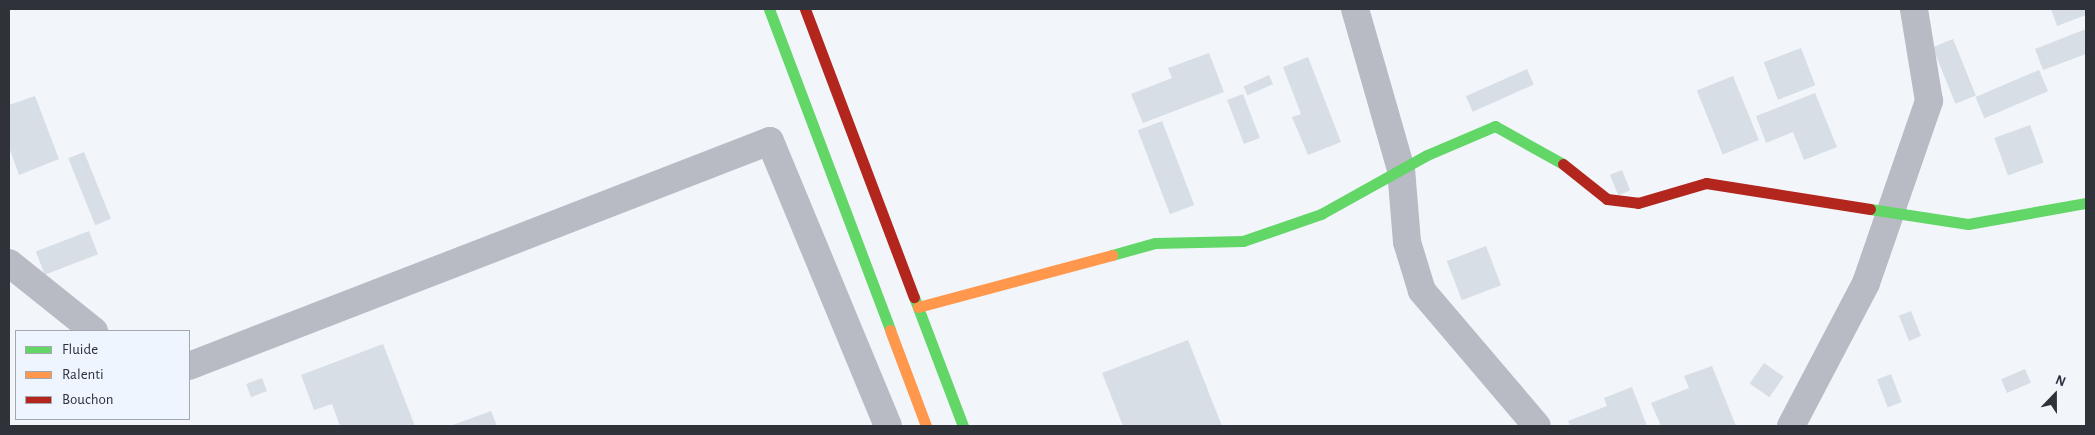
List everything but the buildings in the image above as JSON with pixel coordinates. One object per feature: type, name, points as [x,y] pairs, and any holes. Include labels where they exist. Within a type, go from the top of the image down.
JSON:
[{"type":"street","points":[[770,9],[926,426]]},
{"type":"street","points":[[805,9],[963,426]]},
{"type":"street","points":[[1355,9],[1401,169],[1407,242],[1422,291],[1537,426]]},
{"type":"street","points":[[1790,426],[1866,283],[1893,210],[1929,101],[1914,9]]},
{"type":"street","points":[[918,307],[1155,243],[1243,241],[1321,214],[1401,169],[1495,126],[1556,159],[1607,199],[1638,203],[1706,183],[1893,210],[1968,224],[2086,203]]},
{"type":"street","points":[[190,366],[770,141],[888,426]]},
{"type":"street","points":[[9,263],[93,330]]},
{"type":"traffic: fast","points":[[769,9],[890,330]]},
{"type":"traffic: fast","points":[[1112,255],[1155,243],[1243,241],[1321,214],[1427,155],[1495,126],[1563,164]]},
{"type":"traffic: fast","points":[[1870,209],[1968,224],[2086,203]]},
{"type":"traffic: fast","points":[[914,297],[963,426]]},
{"type":"traffic: slow","points":[[918,307],[1112,255]]},
{"type":"traffic: slow","points":[[890,330],[926,426]]},
{"type":"traffic: jam","points":[[805,9],[914,297]]},
{"type":"traffic: jam","points":[[1563,164],[1607,199],[1638,203],[1706,183],[1870,209]]}]
